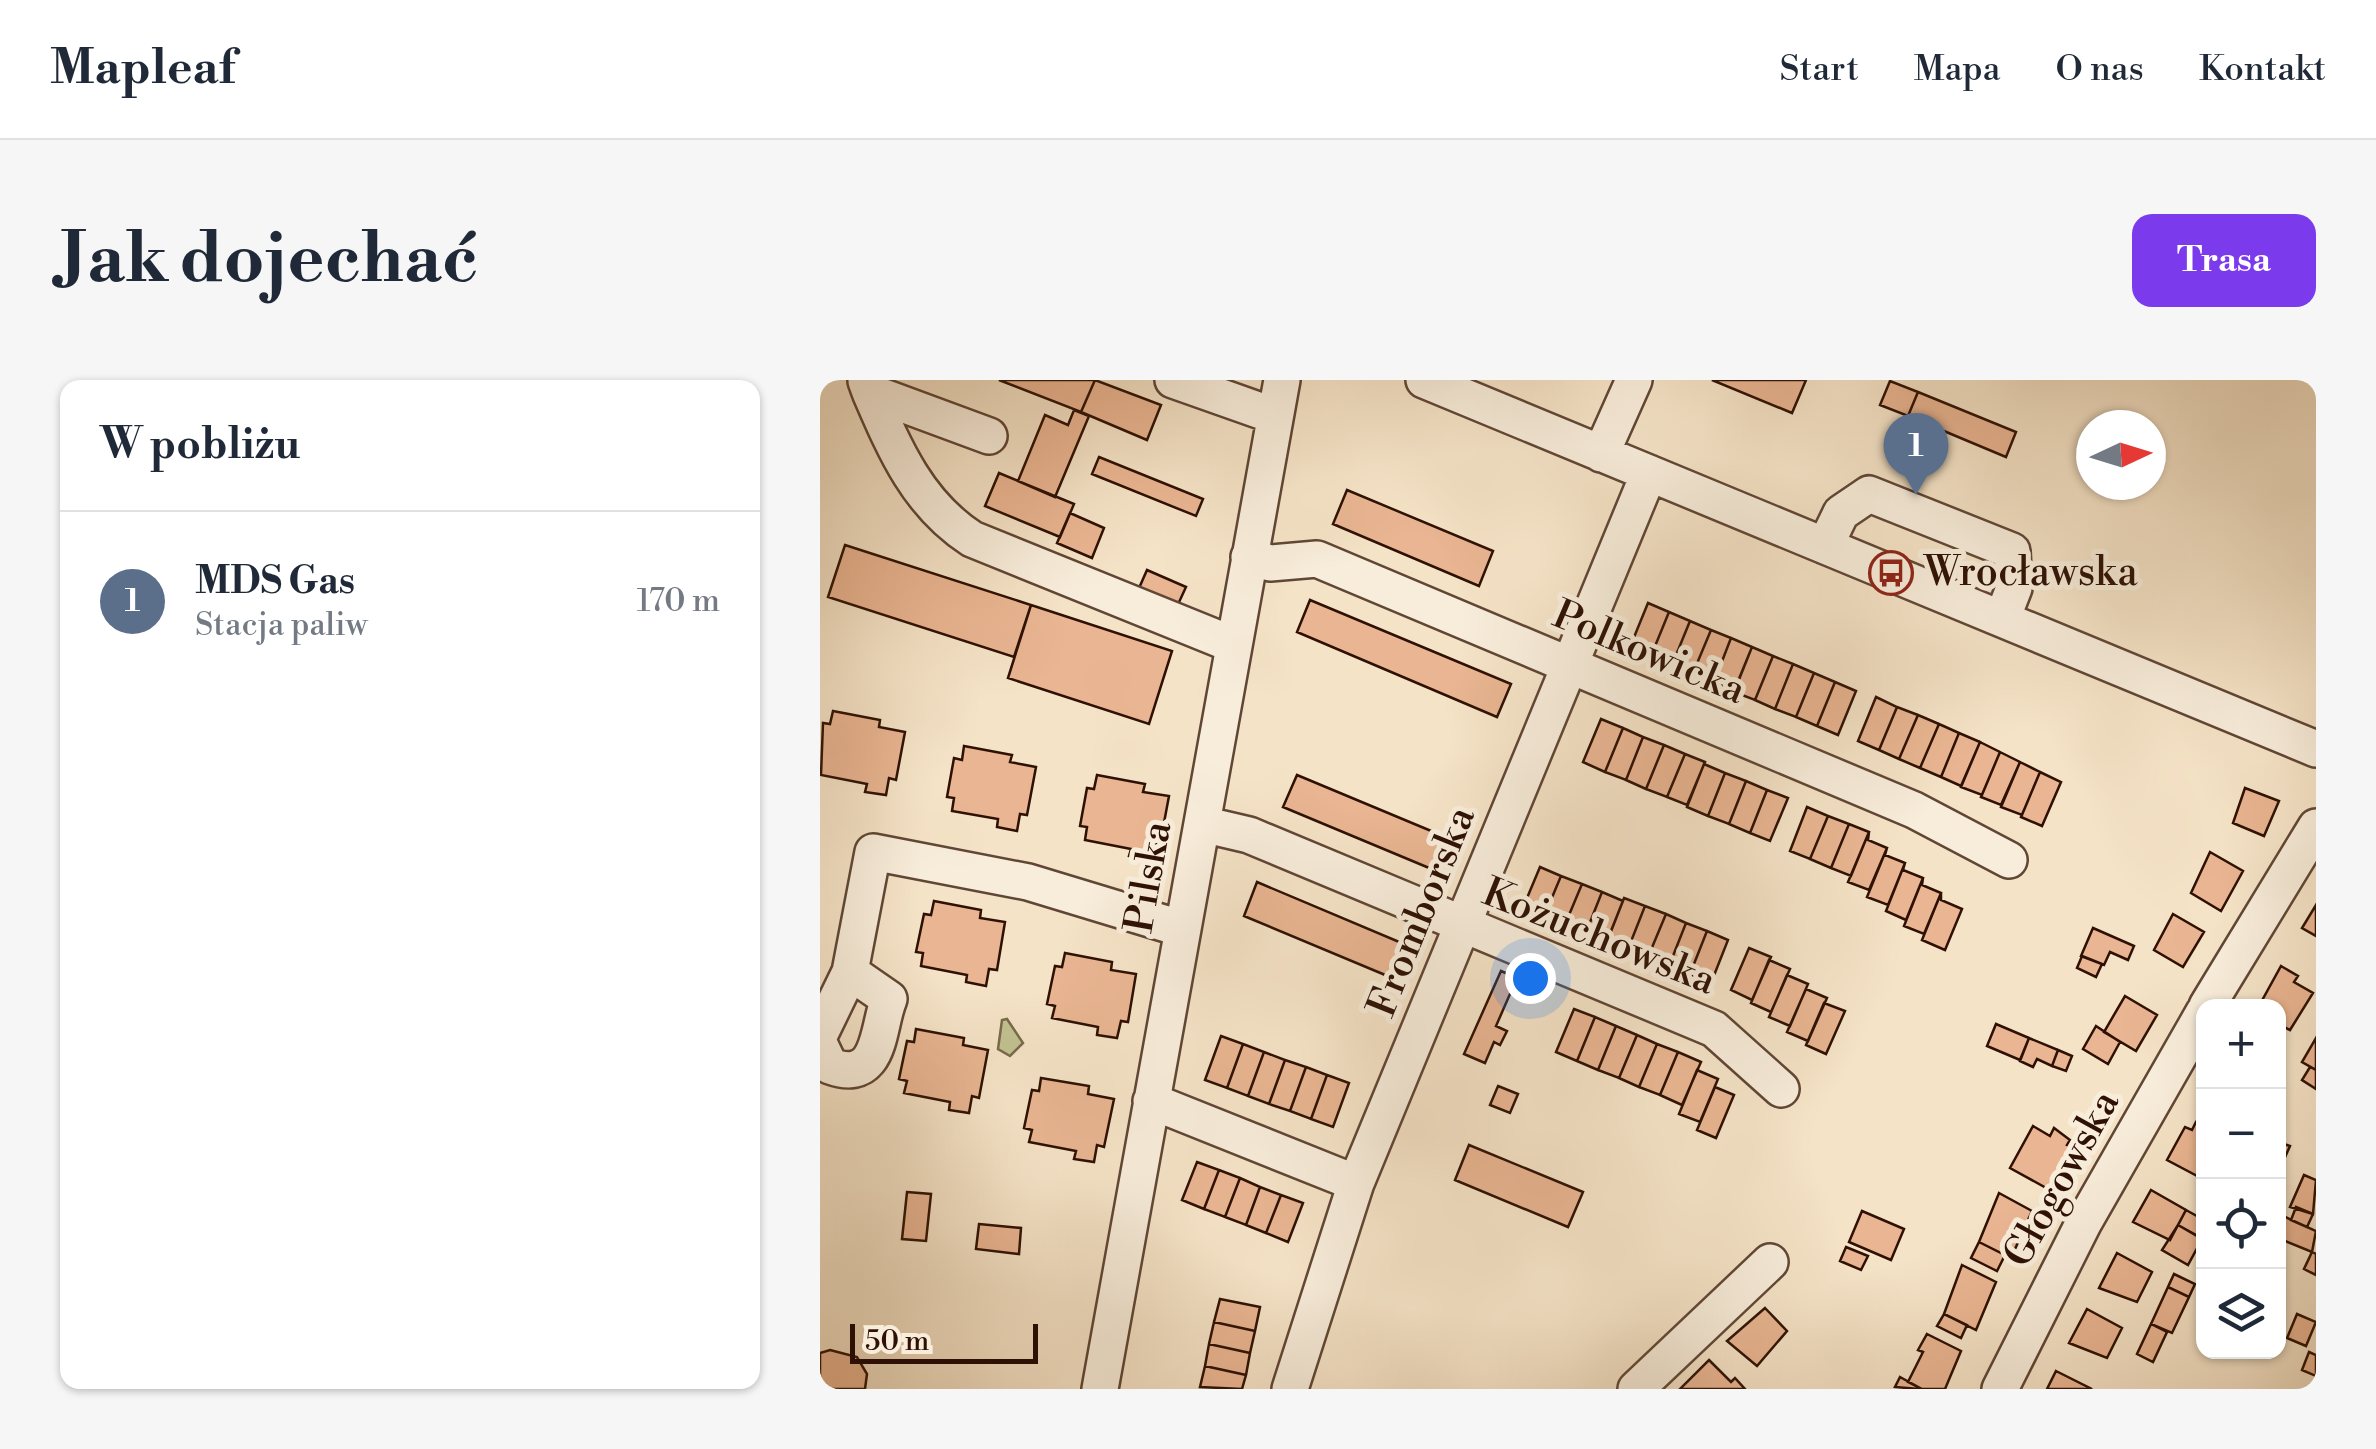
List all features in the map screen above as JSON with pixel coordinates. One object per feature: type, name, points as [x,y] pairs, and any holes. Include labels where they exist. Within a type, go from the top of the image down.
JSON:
[{"type":"street","points":[[1174,380],[1275,416]]},
{"type":"street","name":"Pilska","points":[[1100,1389],[1282,380]]},
{"type":"street","points":[[1424,380],[2316,749]]},
{"type":"street","points":[[1601,454],[1634,380]]},
{"type":"street","points":[[868,386],[989,436]]},
{"type":"street","points":[[868,386],[898,458],[942,519],[972,538],[1234,645]]},
{"type":"street","name":"Fromborska","points":[[1290,1389],[1356,1182],[1649,473]]},
{"type":"street","points":[[1825,546],[1842,513],[1869,494],[2012,551],[2014,588],[2002,619]]},
{"type":"street","name":"Polkowicka","points":[[1249,557],[1270,563],[1316,559],[1914,810],[2008,860]]},
{"type":"street","name":"Kożuchowska","points":[[1202,824],[1249,835],[1460,927],[1714,1030],[1780,1089]]},
{"type":"street","name":"Głogowska","points":[[2211,999],[2316,827]]},
{"type":"street","points":[[820,1034],[850,972],[873,852],[1028,882],[1183,930]]},
{"type":"street","points":[[820,1046],[830,1066],[856,1068],[872,1057],[880,1042],[889,998],[850,972]]},
{"type":"street","name":"Głogowska","points":[[2000,1389],[2084,1222],[2196,1025]]},
{"type":"street","points":[[1151,1102],[1356,1182]]},
{"type":"street","points":[[1636,1389],[1770,1262]]},
{"type":"green space","points":[[1007,1019],[1023,1043],[1010,1056],[998,1049],[1002,1020]]},
{"type":"building","points":[[999,380],[1095,380],[1081,412]]},
{"type":"building","points":[[1095,380],[1161,405],[1147,440],[1081,412]]},
{"type":"building","points":[[1712,380],[1806,380],[1792,413]]},
{"type":"building","points":[[1890,381],[1918,392],[1908,416],[1880,405]]},
{"type":"building","points":[[1918,392],[2016,432],[2006,457],[1908,416]]},
{"type":"building","points":[[1074,410],[1089,416],[1055,497],[1018,481],[1045,415],[1068,425]]},
{"type":"building","points":[[1099,457],[1203,499],[1196,516],[1092,474]]},
{"type":"building","points":[[999,473],[1074,504],[1060,537],[985,506]]},
{"type":"building","points":[[1347,490],[1493,551],[1479,586],[1333,524]]},
{"type":"building","points":[[1070,513],[1104,528],[1092,558],[1057,543]]},
{"type":"building","points":[[845,545],[1031,605],[1014,657],[828,597]]},
{"type":"building","points":[[1147,570],[1186,587],[1175,611],[1136,595]]},
{"type":"building","points":[[1310,600],[1511,684],[1497,717],[1297,632]]},
{"type":"building","points":[[1648,603],[1669,612],[1651,656],[1630,647]]},
{"type":"building","points":[[1031,605],[1172,651],[1149,724],[1008,678]]},
{"type":"building","points":[[1669,612],[1690,621],[1672,665],[1651,656]]},
{"type":"building","points":[[1690,621],[1711,630],[1693,673],[1672,665]]},
{"type":"building","points":[[1711,630],[1731,638],[1714,682],[1693,673]]},
{"type":"building","points":[[1731,638],[1752,647],[1734,691],[1714,682]]},
{"type":"building","points":[[1752,647],[1773,656],[1755,700],[1734,692]]},
{"type":"building","points":[[1773,656],[1793,664],[1775,709],[1755,700]]},
{"type":"building","points":[[1793,664],[1814,673],[1796,717],[1775,709]]},
{"type":"building","points":[[1814,673],[1835,682],[1817,726],[1796,717]]},
{"type":"building","points":[[1835,682],[1856,691],[1838,735],[1817,726]]},
{"type":"building","points":[[1876,697],[1897,707],[1879,750],[1858,741]]},
{"type":"building","points":[[1897,707],[1918,715],[1899,759],[1879,750]]},
{"type":"building","points":[[833,711],[880,720],[879,727],[905,732],[896,780],[889,778],[886,795],[865,792],[867,784],[821,775],[823,723],[830,724]]},
{"type":"building","points":[[1918,715],[1939,724],[1920,768],[1899,759]]},
{"type":"building","points":[[1601,719],[1623,728],[1605,772],[1583,762]]},
{"type":"building","points":[[1939,724],[1959,733],[1941,777],[1920,768]]},
{"type":"building","points":[[1623,728],[1643,737],[1626,780],[1605,772]]},
{"type":"building","points":[[1959,733],[1980,742],[1961,786],[1941,777]]},
{"type":"building","points":[[1643,737],[1664,745],[1646,789],[1626,780]]},
{"type":"building","points":[[1980,742],[2000,752],[1982,795],[1961,787]]},
{"type":"building","points":[[1664,745],[1685,754],[1667,797],[1646,789]]},
{"type":"building","points":[[964,746],[1012,755],[1010,762],[1036,767],[1027,815],[1020,814],[1017,831],[997,827],[998,819],[952,811],[954,798],[947,797],[954,758],[962,760]]},
{"type":"building","points":[[2000,752],[2020,762],[2001,805],[1981,797]]},
{"type":"building","points":[[1685,754],[1705,762],[1687,805],[1667,797]]},
{"type":"building","points":[[2020,762],[2040,772],[2022,815],[2001,807]]},
{"type":"building","points":[[1704,764],[1725,773],[1708,816],[1687,807]]},
{"type":"building","points":[[2040,772],[2061,782],[2042,826],[2021,817]]},
{"type":"building","points":[[1725,773],[1746,781],[1729,824],[1708,816]]},
{"type":"building","points":[[1097,775],[1145,784],[1143,792],[1169,796],[1160,844],[1153,843],[1150,860],[1129,856],[1131,849],[1085,840],[1087,827],[1080,826],[1087,788],[1094,789]]},
{"type":"building","points":[[1297,775],[1448,838],[1434,870],[1283,807]]},
{"type":"building","points":[[1746,781],[1767,790],[1750,833],[1729,824]]},
{"type":"building","points":[[2245,788],[2279,801],[2264,836],[2233,823]]},
{"type":"building","points":[[1767,790],[1788,798],[1770,841],[1750,833]]},
{"type":"building","points":[[1807,807],[1828,816],[1810,859],[1790,851]]},
{"type":"building","points":[[1828,816],[1849,824],[1831,868],[1810,859]]},
{"type":"building","points":[[1849,824],[1869,832],[1851,876],[1831,868]]},
{"type":"building","points":[[1869,832],[1868,840],[1887,848],[1869,890],[1848,882]]},
{"type":"building","points":[[1887,848],[1885,855],[1905,863],[1888,905],[1867,897]]},
{"type":"building","points":[[2210,852],[2243,871],[2221,911],[2191,893]]},
{"type":"building","points":[[1905,863],[1903,870],[1923,878],[1906,920],[1886,911]]},
{"type":"building","points":[[1540,867],[1561,876],[1543,919],[1522,910]]},
{"type":"building","points":[[1561,876],[1582,884],[1564,927],[1543,919]]},
{"type":"building","points":[[1923,878],[1922,885],[1941,893],[1924,934],[1904,926]]},
{"type":"building","points":[[1257,882],[1404,944],[1390,977],[1244,916]]},
{"type":"building","points":[[1582,884],[1602,892],[1585,935],[1564,927]]},
{"type":"building","points":[[1602,892],[1623,901],[1606,944],[1585,935]]},
{"type":"building","points":[[1941,893],[1941,900],[1962,909],[1945,950],[1922,940]]},
{"type":"building","points":[[1624,898],[1645,906],[1628,949],[1607,941]]},
{"type":"building","points":[[934,901],[981,910],[980,918],[1005,922],[997,970],[989,969],[986,986],[966,982],[967,975],[921,966],[923,953],[916,952],[924,914],[931,915]]},
{"type":"building","points":[[2316,905],[2316,936],[2302,928]]},
{"type":"building","points":[[1645,906],[1666,914],[1648,957],[1628,949]]},
{"type":"building","points":[[1666,914],[1686,923],[1669,966],[1648,957]]},
{"type":"building","points":[[2173,914],[2204,932],[2183,967],[2154,950]]},
{"type":"building","points":[[1686,923],[1707,931],[1690,974],[1669,966]]},
{"type":"building","points":[[2093,928],[2134,946],[2128,960],[2110,952],[2104,965],[2081,956]]},
{"type":"building","points":[[1707,931],[1728,940],[1711,983],[1690,974]]},
{"type":"building","points":[[1749,948],[1771,957],[1752,1000],[1731,990]]},
{"type":"building","points":[[1065,953],[1112,962],[1111,970],[1136,974],[1128,1022],[1121,1021],[1117,1038],[1097,1035],[1098,1027],[1052,1018],[1055,1006],[1047,1004],[1055,966],[1062,967]]},
{"type":"building","points":[[2082,956],[2102,964],[2096,977],[2077,968]]},
{"type":"building","points":[[1769,960],[1790,969],[1771,1012],[1751,1003]]},
{"type":"building","points":[[2281,966],[2298,976],[2294,982],[2313,993],[2290,1030],[2286,1028],[2286,999],[2263,999]]},
{"type":"building","points":[[1501,971],[1517,978],[1496,1026],[1507,1031],[1500,1045],[1494,1042],[1485,1063],[1464,1054]]},
{"type":"building","points":[[1787,975],[1808,984],[1790,1026],[1769,1017]]},
{"type":"building","points":[[1806,989],[1827,998],[1808,1041],[1787,1032]]},
{"type":"building","points":[[2125,996],[2157,1015],[2136,1051],[2104,1032]]},
{"type":"building","points":[[1824,1003],[1845,1011],[1826,1054],[1806,1045]]},
{"type":"building","points":[[1574,1009],[1595,1017],[1577,1061],[1556,1052]]},
{"type":"building","points":[[1595,1017],[1616,1026],[1598,1070],[1577,1061]]},
{"type":"building","points":[[1996,1024],[2029,1038],[2020,1060],[1987,1046]]},
{"type":"building","points":[[1616,1026],[1637,1035],[1619,1078],[1598,1070]]},
{"type":"building","points":[[2096,1026],[2120,1042],[2108,1064],[2083,1049]]},
{"type":"building","points":[[916,1029],[964,1038],[963,1045],[988,1050],[979,1098],[972,1096],[969,1113],[949,1110],[950,1102],[904,1093],[907,1081],[899,1079],[907,1041],[914,1042]]},
{"type":"building","points":[[1637,1035],[1657,1044],[1639,1087],[1619,1078]]},
{"type":"building","points":[[1221,1036],[1243,1044],[1227,1088],[1205,1080]]},
{"type":"building","points":[[2029,1038],[2058,1050],[2052,1066],[2037,1059],[2033,1067],[2020,1061]]},
{"type":"building","points":[[2316,1038],[2316,1070],[2302,1062]]},
{"type":"building","points":[[1243,1044],[1264,1052],[1248,1096],[1227,1088]]},
{"type":"building","points":[[1657,1044],[1678,1052],[1660,1095],[1639,1087]]},
{"type":"building","points":[[2058,1050],[2072,1056],[2066,1071],[2052,1066]]},
{"type":"building","points":[[1264,1052],[1285,1060],[1269,1104],[1248,1096]]},
{"type":"building","points":[[1678,1052],[1701,1062],[1682,1105],[1660,1095]]},
{"type":"building","points":[[1285,1060],[1306,1067],[1290,1111],[1269,1104]]},
{"type":"building","points":[[1306,1067],[1327,1075],[1311,1119],[1290,1111]]},
{"type":"building","points":[[2310,1067],[2316,1070],[2316,1089],[2302,1080]]},
{"type":"building","points":[[1697,1070],[1718,1079],[1700,1122],[1679,1114]]},
{"type":"building","points":[[1327,1075],[1349,1083],[1333,1127],[1311,1119]]},
{"type":"building","points":[[1041,1078],[1089,1086],[1088,1094],[1114,1099],[1104,1147],[1097,1145],[1094,1162],[1074,1159],[1076,1151],[1029,1142],[1032,1130],[1024,1128],[1032,1090],[1039,1091]]},
{"type":"building","points":[[1498,1086],[1518,1094],[1510,1113],[1490,1105]]},
{"type":"building","points":[[1715,1087],[1734,1095],[1716,1138],[1697,1130]]},
{"type":"building","points":[[2196,1122],[2196,1175],[2167,1160],[2185,1127],[2192,1130]]},
{"type":"building","points":[[2033,1126],[2050,1136],[2054,1128],[2070,1140],[2067,1145],[2073,1148],[2050,1190],[2010,1168]]},
{"type":"building","points":[[1469,1145],[1583,1192],[1568,1227],[1455,1180]]},
{"type":"building","points":[[1197,1162],[1219,1170],[1204,1209],[1182,1200]]},
{"type":"building","points":[[1219,1170],[1240,1178],[1225,1217],[1204,1209]]},
{"type":"building","points":[[2304,1175],[2316,1180],[2313,1214],[2290,1207]]},
{"type":"building","points":[[1240,1178],[1260,1187],[1246,1225],[1225,1217]]},
{"type":"building","points":[[1260,1187],[1281,1195],[1266,1233],[1246,1225]]},
{"type":"building","points":[[2151,1190],[2186,1210],[2170,1240],[2133,1222]]},
{"type":"building","points":[[907,1192],[931,1194],[926,1241],[902,1239]]},
{"type":"building","points":[[1999,1193],[2032,1211],[2011,1258],[1979,1242]]},
{"type":"building","points":[[1281,1195],[1303,1203],[1288,1242],[1266,1233]]},
{"type":"building","points":[[2296,1207],[2313,1214],[2307,1227],[2291,1220]]},
{"type":"building","points":[[2186,1210],[2196,1216],[2196,1235],[2178,1225]]},
{"type":"building","points":[[1862,1211],[1904,1229],[1891,1260],[1849,1242]]},
{"type":"building","points":[[2286,1217],[2316,1231],[2312,1252],[2286,1241]]},
{"type":"building","points":[[979,1224],[1021,1228],[1019,1254],[976,1249]]},
{"type":"building","points":[[2178,1225],[2196,1236],[2196,1250],[2188,1265],[2162,1250]]},
{"type":"building","points":[[1979,1242],[2005,1255],[1997,1271],[1971,1258]]},
{"type":"building","points":[[1846,1247],[1868,1256],[1861,1270],[1840,1261]]},
{"type":"building","points":[[2312,1252],[2316,1254],[2316,1275],[2304,1269]]},
{"type":"building","points":[[2117,1253],[2152,1272],[2137,1302],[2099,1288]]},
{"type":"building","points":[[1962,1265],[1996,1282],[1976,1330],[1944,1314]]},
{"type":"building","points":[[2174,1274],[2195,1284],[2189,1297],[2168,1287]]},
{"type":"building","points":[[2168,1287],[2189,1297],[2172,1333],[2151,1324]]},
{"type":"building","points":[[1220,1299],[1260,1307],[1255,1331],[1214,1322]]},
{"type":"building","points":[[1765,1308],[1787,1331],[1757,1366],[1727,1341]]},
{"type":"building","points":[[2087,1309],[2122,1328],[2107,1358],[2069,1343]]},
{"type":"building","points":[[1944,1314],[1967,1325],[1961,1338],[1937,1326]]},
{"type":"building","points":[[2297,1314],[2316,1322],[2306,1346],[2287,1338]]},
{"type":"building","points":[[1214,1322],[1255,1331],[1250,1353],[1209,1344]]},
{"type":"building","points":[[2151,1324],[2167,1332],[2153,1362],[2137,1354]]},
{"type":"building","points":[[1927,1334],[1961,1351],[1945,1389],[1922,1389],[1908,1382]]},
{"type":"building","points":[[1209,1344],[1250,1353],[1246,1375],[1205,1366]]},
{"type":"building","points":[[830,1350],[857,1357],[867,1374],[865,1389],[820,1389],[820,1353]]},
{"type":"building","points":[[2309,1352],[2316,1355],[2316,1376],[2302,1370]]},
{"type":"building","points":[[1709,1360],[1731,1382],[1735,1378],[1745,1389],[1680,1389]]},
{"type":"building","points":[[1205,1366],[1246,1375],[1242,1389],[1200,1387]]},
{"type":"building","points":[[2056,1371],[2092,1389],[2047,1389]]},
{"type":"building","points":[[1900,1377],[1920,1388],[1895,1387]]},
{"type":"place","name":"MDS Gas","points":[[1916,495]]},
{"type":"place","name":"Wrocławska","points":[[1891,573]]}]
